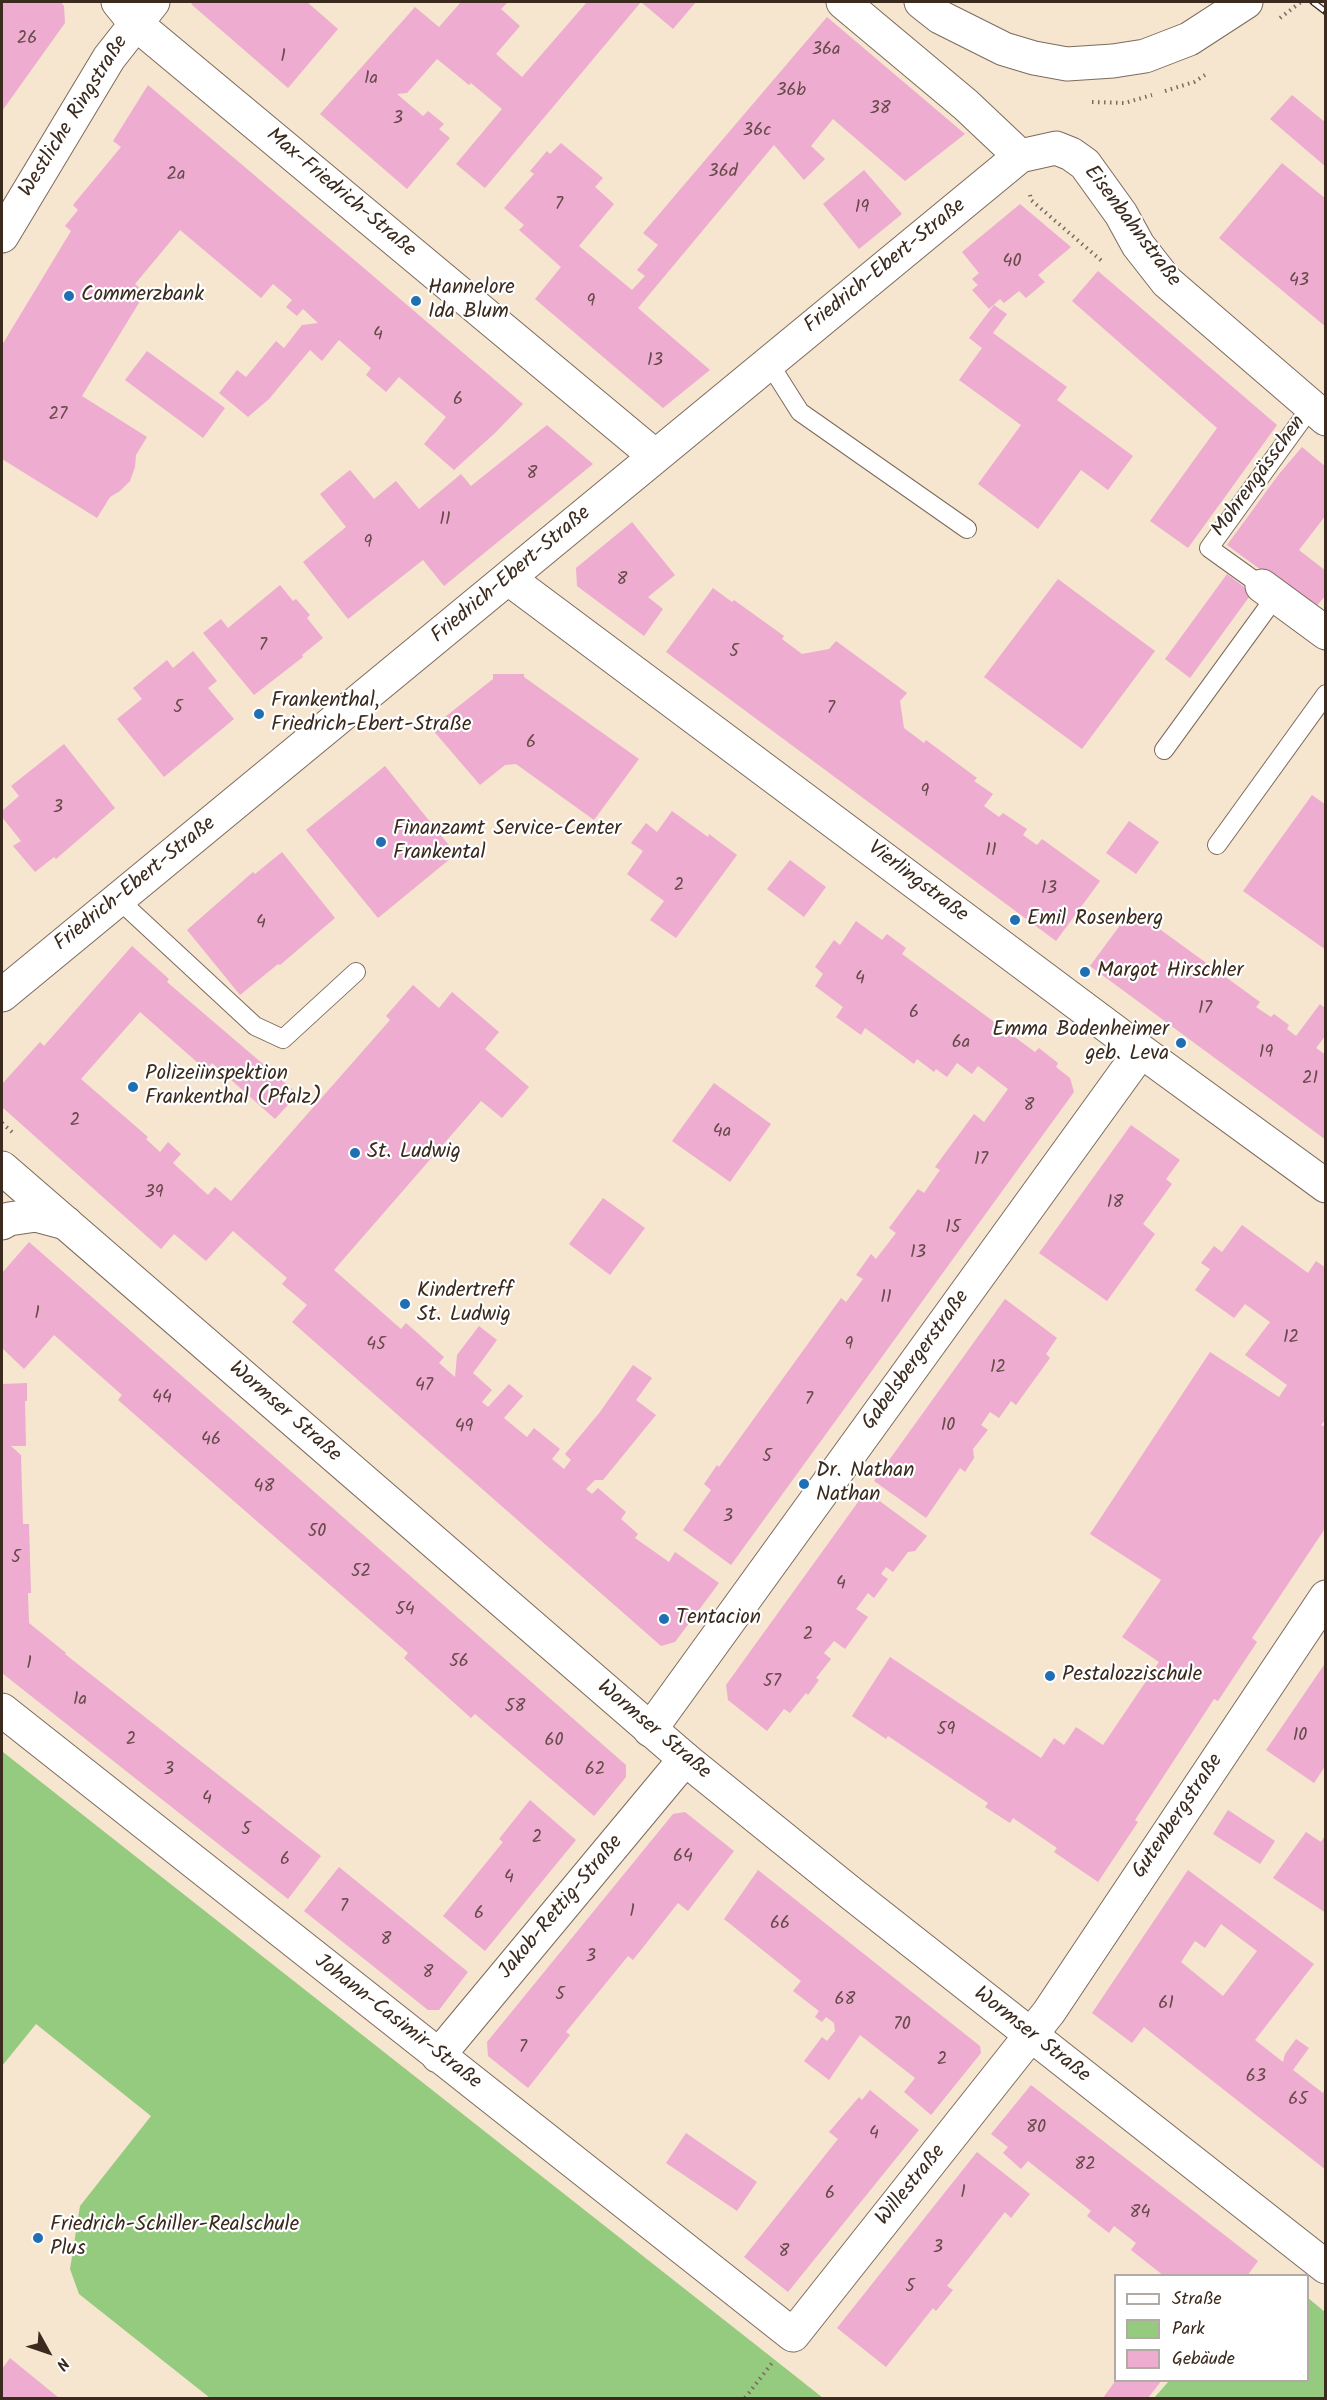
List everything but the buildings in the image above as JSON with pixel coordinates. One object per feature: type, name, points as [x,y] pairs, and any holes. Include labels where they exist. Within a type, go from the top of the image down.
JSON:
[{"type":"street","points":[[843,2],[966,105],[1020,156]]},
{"type":"street","points":[[921,2],[940,17],[977,37],[1034,58],[1067,64],[1113,62],[1145,56],[1189,39],[1246,2]]},
{"type":"street","name":"Westliche Ringstraße","points":[[2,236],[109,58],[135,9]]},
{"type":"street","name":"Max-Friedrich-Straße","points":[[135,9],[655,456]]},
{"type":"street","name":"Eisenbahnstraße","points":[[1020,156],[1056,148],[1071,154],[1085,164],[1121,214],[1138,245],[1167,282],[1318,413]]},
{"type":"street","name":"Friedrich-Ebert-Straße","points":[[2,995],[510,579],[655,456],[1020,156]]},
{"type":"street","name":"Vierlingstraße","points":[[510,579],[1141,1051],[1326,1186]]},
{"type":"street","name":"Mohrengässchen","points":[[1269,591],[1326,633]]},
{"type":"street","name":"Gabelsbergerstraße","points":[[650,1730],[1141,1051]]},
{"type":"street","name":"Wormser Straße","points":[[2,1168],[650,1730],[1031,2036],[1326,2267]]},
{"type":"street","points":[[2,1223],[9,1219],[36,1215],[66,1223]]},
{"type":"street","name":"Gutenbergstraße","points":[[1031,2036],[1326,1598]]},
{"type":"street","name":"Johann-Casimir-Straße","points":[[2,1710],[438,2056],[784,2348]]},
{"type":"street","name":"Jakob-Rettig-Straße","points":[[438,2056],[685,1759]]},
{"type":"street","name":"Willestraße","points":[[784,2348],[1031,2036]]},
{"type":"lane","points":[[769,363],[800,412],[967,529]]},
{"type":"lane","name":"Mohrengässchen","points":[[1269,591],[1209,548],[1318,413]]},
{"type":"lane","points":[[1164,750],[1269,591]]},
{"type":"lane","points":[[1217,845],[1326,694]]},
{"type":"lane","points":[[119,900],[255,1026],[283,1039],[356,972]]},
{"type":"path","points":[[746,2398],[784,2348]]},
{"type":"green space","points":[[3,1752],[823,2398],[210,2398],[79,2294],[70,2269],[80,2206],[151,2116],[36,2024],[2,2066]]},
{"type":"green space","points":[[1309,2299],[1325,2312],[1325,2398],[1154,2398],[1168,2382],[1309,2382]]},
{"type":"railway","points":[[1313,2],[1326,12]]},
{"type":"place","name":"Commerzbank","points":[[69,296]]},
{"type":"place","name":"Hannelore Ida Blum","points":[[416,301]]},
{"type":"place","name":"Frankenthal, Friedrich-Ebert-Straße","points":[[259,714]]},
{"type":"place","name":"Finanzamt Service-Center Frankental","points":[[381,842]]},
{"type":"place","name":"Emil Rosenberg","points":[[1015,920]]},
{"type":"place","name":"Margot Hirschler","points":[[1085,972]]},
{"type":"place","name":"Emma Bodenheimer geb. Leva","points":[[1181,1043]]},
{"type":"place","name":"Polizeiinspektion Frankenthal (Pfalz)","points":[[133,1087]]},
{"type":"place","name":"St. Ludwig","points":[[355,1153]]},
{"type":"place","name":"Kindertreff St. Ludwig","points":[[405,1304]]},
{"type":"place","name":"Dr. Nathan Nathan","points":[[804,1484]]},
{"type":"place","name":"Tentacion","points":[[664,1619]]},
{"type":"place","name":"Pestalozzischule","points":[[1050,1676]]},
{"type":"place","name":"Friedrich-Schiller-Realschule Plus","points":[[38,2238]]}]
